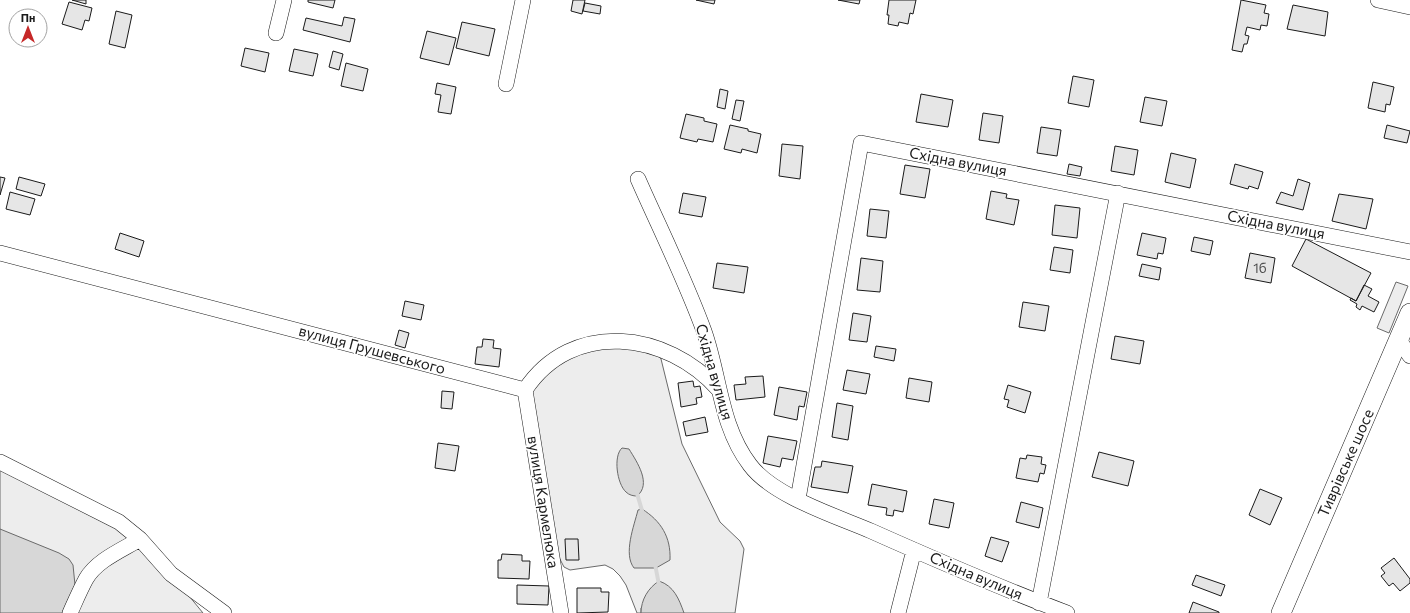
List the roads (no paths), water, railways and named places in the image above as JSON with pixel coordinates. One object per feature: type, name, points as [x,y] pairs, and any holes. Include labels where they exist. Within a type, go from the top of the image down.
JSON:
[{"type":"main road","name":"Тиврівське шосе","points":[[1281,613],[1410,313]]},
{"type":"street","points":[[276,32],[284,0]]},
{"type":"street","points":[[506,84],[523,0]]},
{"type":"street","points":[[1378,0],[1410,7]]},
{"type":"street","name":"Східна вулиця","points":[[798,499],[861,144],[1118,193],[1410,252]]},
{"type":"street","name":"Східна вулиця","points":[[638,179],[704,332],[728,423],[738,448],[751,466],[769,483],[798,499],[1039,603],[1067,613]]},
{"type":"street","points":[[1039,603],[1118,193]]},
{"type":"street","name":"вулиця Грушевського","points":[[0,253],[525,390]]},
{"type":"street","points":[[1399,340],[1410,356]]},
{"type":"street","points":[[525,390],[535,374],[565,353],[596,342],[612,341],[642,345],[682,359],[705,374],[719,390]]},
{"type":"street","name":"вулиця Кармелюка","points":[[525,390],[561,613]]},
{"type":"street","points":[[0,462],[118,522],[140,539],[172,574],[224,613]]},
{"type":"street","points":[[70,613],[86,579],[92,571],[100,564],[140,539]]},
{"type":"street","points":[[898,613],[914,550]]},
{"type":"waterway","points":[[636,490],[643,514]]},
{"type":"waterway","points":[[655,564],[659,585]]}]
